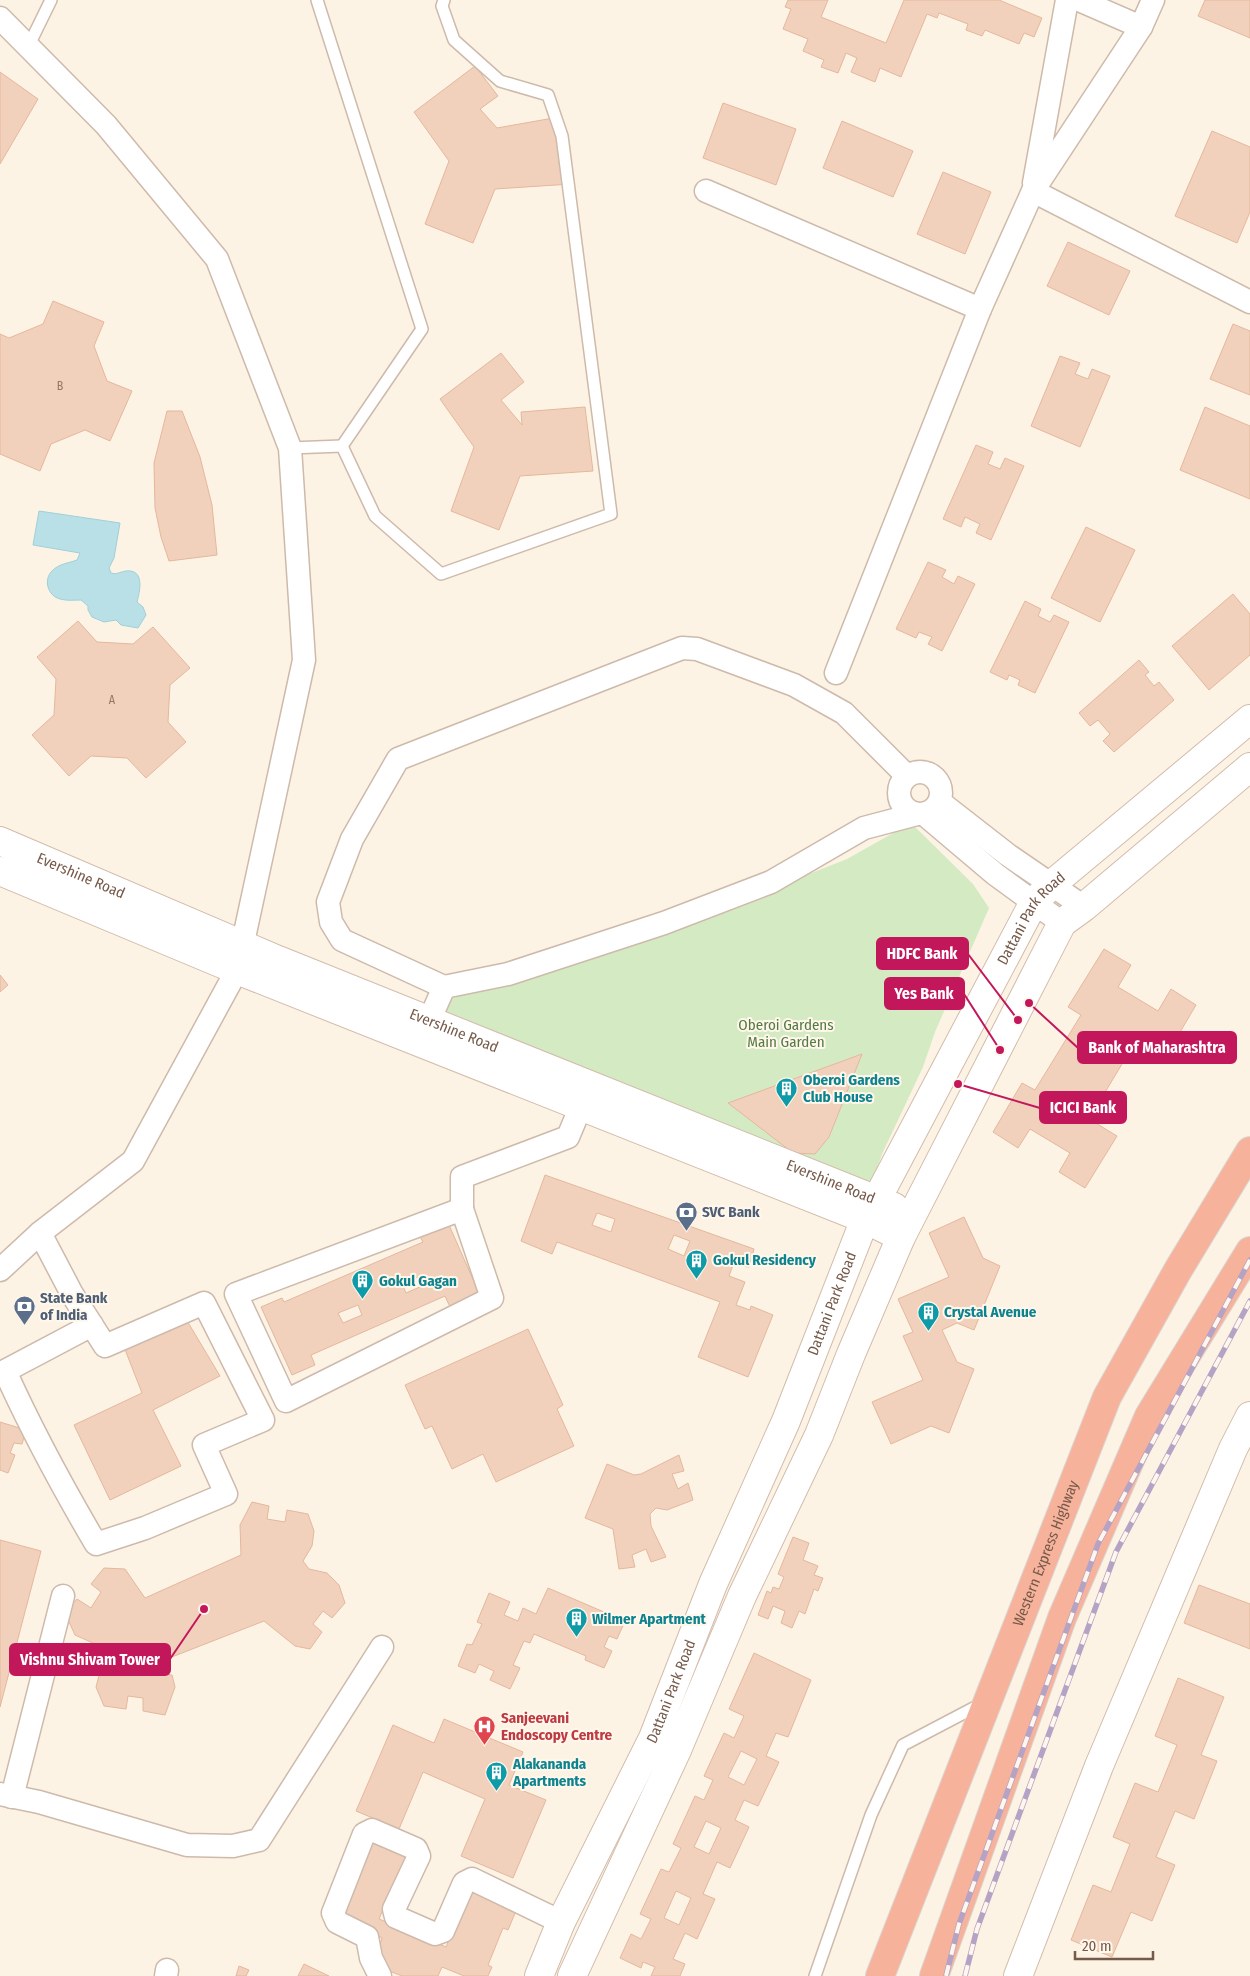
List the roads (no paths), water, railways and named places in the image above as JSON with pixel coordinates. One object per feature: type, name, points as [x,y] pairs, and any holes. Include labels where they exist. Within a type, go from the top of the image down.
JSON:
[{"type":"highway","name":"Western Express Highway","points":[[880,1976],[1107,1397],[1178,1270],[1250,1151]]},
{"type":"highway","points":[[934,1976],[1062,1618],[1141,1433],[1149,1416],[1250,1251]]},
{"type":"street","points":[[1033,191],[1067,0]]},
{"type":"street","points":[[1079,0],[1141,28]]},
{"type":"street","points":[[836,673],[980,309],[1033,191],[1141,28],[1152,0]]},
{"type":"street","points":[[0,18],[106,125],[217,259],[290,448],[304,660],[240,957],[133,1161],[40,1233],[0,1270]]},
{"type":"street","points":[[706,191],[980,309]]},
{"type":"street","points":[[1033,191],[1250,302]]},
{"type":"street","points":[[907,776],[844,713],[794,685],[697,649],[682,648],[398,759],[352,839],[328,902],[331,922],[342,940],[444,987],[508,974],[664,923],[771,882],[864,828],[927,810],[941,788],[939,782],[934,777],[921,771],[907,776],[899,788],[898,795],[904,808],[927,810],[995,874],[1042,894],[1084,907]]},
{"type":"street","name":"Dattani Park Road","points":[[540,1976],[562,1922],[653,1738],[713,1584],[786,1421],[871,1209],[1042,894],[1250,719]]},
{"type":"street","name":"Dattani Park Road","points":[[572,1976],[677,1750],[742,1596],[819,1434],[906,1227],[1062,922],[1084,907],[1250,767]]},
{"type":"street","points":[[1164,790],[1191,816]]},
{"type":"street","name":"Evershine Road","points":[[0,841],[240,957]]},
{"type":"street","name":"Evershine Road","points":[[0,871],[240,957],[871,1209],[906,1227]]},
{"type":"street","points":[[1042,894],[1062,922]]},
{"type":"street","points":[[425,1031],[444,987]]},
{"type":"street","name":"Evershine Road","points":[[425,1031],[580,1106],[871,1209]]},
{"type":"street","points":[[462,1209],[236,1294],[286,1401],[492,1298],[462,1209],[462,1177],[568,1137],[580,1106]]},
{"type":"street","points":[[40,1233],[72,1294],[92,1325],[105,1346],[204,1303],[263,1420],[204,1445],[226,1494],[145,1528],[96,1544],[68,1497],[26,1418],[4,1371],[92,1325]]},
{"type":"street","points":[[1018,1976],[1099,1766],[1233,1449],[1250,1416]]},
{"type":"street","points":[[786,1421],[819,1434]]},
{"type":"street","points":[[713,1584],[742,1596]]},
{"type":"street","points":[[63,1596],[6,1795],[39,1802],[187,1845],[233,1846],[259,1840],[382,1647]]},
{"type":"street","points":[[653,1738],[677,1750]]},
{"type":"street","points":[[380,1976],[370,1958],[367,1937],[337,1922],[333,1913],[364,1834],[372,1830],[416,1849],[419,1856],[394,1909],[396,1917],[434,1934],[443,1931],[464,1883],[472,1879],[562,1922]]},
{"type":"lane","points":[[28,47],[51,0]]},
{"type":"lane","points":[[317,0],[422,329],[342,446]]},
{"type":"lane","points":[[342,446],[375,516],[441,574],[611,514],[562,136],[548,95],[500,81],[454,40],[442,6],[444,0]]},
{"type":"lane","points":[[290,448],[342,446]]},
{"type":"lane","points":[[815,1976],[871,1815],[903,1745],[988,1700]]},
{"type":"water","points":[[39,511],[120,523],[114,558],[109,568],[111,573],[132,571],[139,577],[140,587],[137,602],[143,607],[146,615],[138,628],[121,625],[116,620],[104,622],[92,617],[88,606],[81,600],[63,600],[52,595],[47,583],[49,575],[57,567],[77,560],[80,553],[33,545]]},
{"type":"railway","points":[[946,1976],[959,1924],[1098,1544],[1250,1260]]},
{"type":"railway","points":[[965,1976],[977,1929],[1116,1552],[1250,1301]]},
{"type":"place","name":"Bank of Maharashtra","points":[[1029,1003]]},
{"type":"place","name":"HDFC Bank","points":[[1018,1020]]},
{"type":"place","name":"Yes Bank","points":[[1000,1050]]},
{"type":"place","name":"ICICI Bank","points":[[958,1084]]},
{"type":"place","name":"Oberoi Gardens Club House","points":[[787,1108]]},
{"type":"place","name":"SVC Bank","points":[[686,1231]]},
{"type":"place","name":"Gokul Residency","points":[[697,1279]]},
{"type":"place","name":"Gokul Gagan","points":[[363,1300]]},
{"type":"place","name":"State Bank of India","points":[[24,1326]]},
{"type":"place","name":"Crystal Avenue","points":[[928,1331]]},
{"type":"place","name":"Vishnu Shivam Tower","points":[[204,1609]]},
{"type":"place","name":"Wilmer Apartment","points":[[576,1638]]},
{"type":"place","name":"Sanjeevani Endoscopy Centre","points":[[485,1746]]},
{"type":"place","name":"Alakananda Apartments","points":[[497,1792]]},
{"type":"park label","name":"Oberoi Gardens Main Garden","points":[[786,1034]]}]
